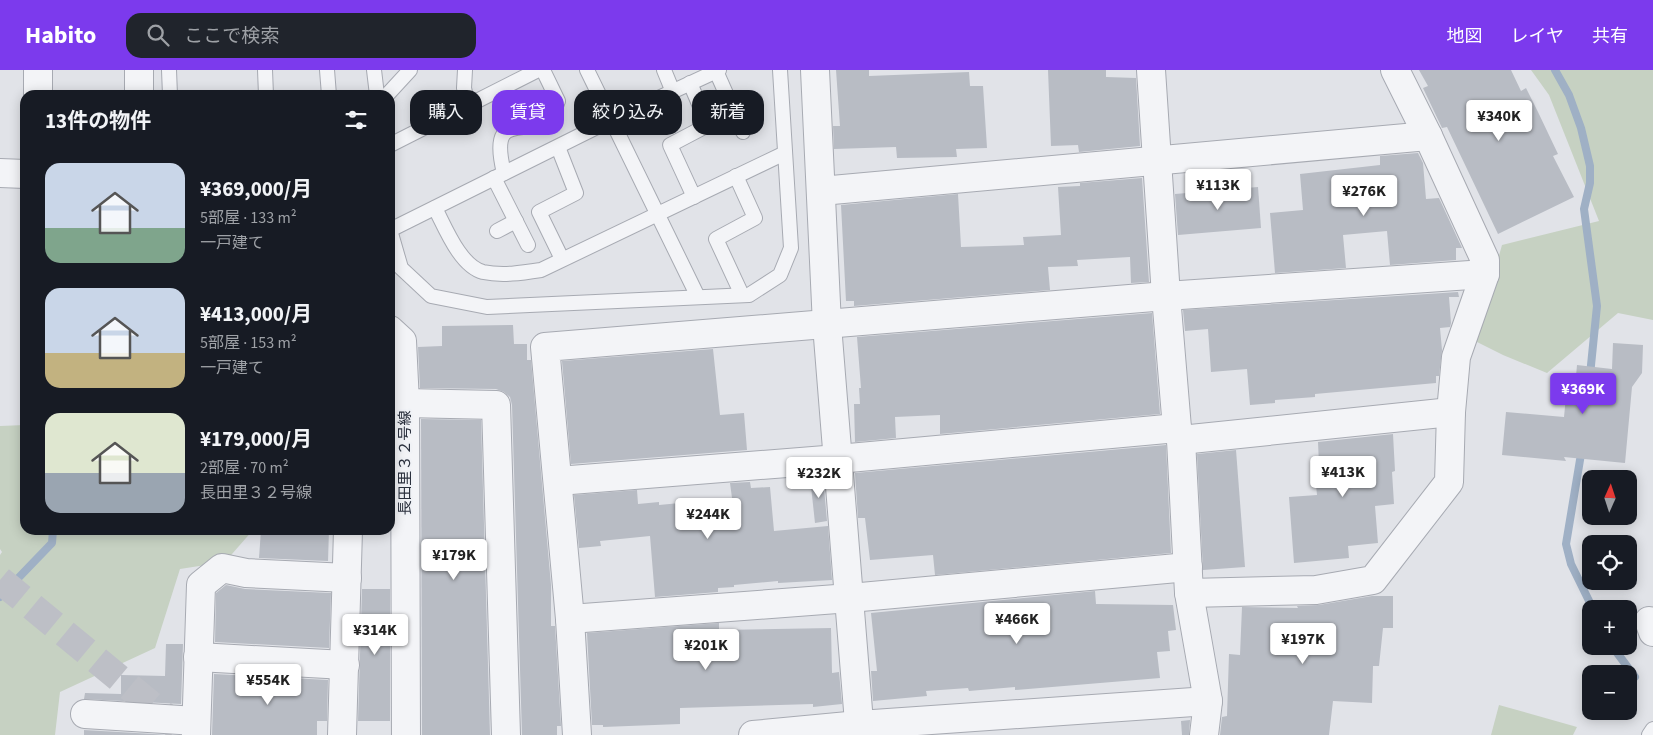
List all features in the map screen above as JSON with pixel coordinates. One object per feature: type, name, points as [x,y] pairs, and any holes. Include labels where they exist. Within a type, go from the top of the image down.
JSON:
[{"type":"street","points":[[38,70],[38,90]]},
{"type":"street","points":[[139,70],[140,90]]},
{"type":"street","points":[[815,70],[827,325],[860,730]]},
{"type":"street","points":[[1151,70],[1166,296],[1179,434],[1189,580],[1208,701],[1204,735]]},
{"type":"street","points":[[570,618],[850,598],[1189,580],[1316,590],[1373,580],[1449,482],[1451,412],[1456,357],[1485,274],[1485,260],[1428,136],[1395,70]]},
{"type":"street","points":[[821,191],[1428,136]]},
{"type":"street","points":[[0,173],[20,174]]},
{"type":"street","points":[[577,735],[570,618],[545,347],[1166,296],[1485,274]]},
{"type":"street","name":"長田里３２号線","points":[[396,335],[397,373],[405,403],[406,735]]},
{"type":"street","points":[[405,403],[496,404],[506,735]]},
{"type":"street","points":[[558,480],[1451,412]]},
{"type":"street","points":[[342,735],[348,535]]},
{"type":"street","points":[[85,714],[196,728],[201,585],[222,568],[246,573],[347,578]]},
{"type":"street","points":[[198,657],[344,665]]},
{"type":"street","points":[[753,735],[860,730],[1208,701]]},
{"type":"lane","points":[[169,70],[170,90]]},
{"type":"lane","points":[[265,70],[266,90]]},
{"type":"lane","points":[[327,70],[329,90]]},
{"type":"lane","points":[[374,70],[376,90]]},
{"type":"lane","points":[[392,90],[410,70]]},
{"type":"lane","points":[[464,90],[465,70]]},
{"type":"lane","points":[[482,99],[538,70]]},
{"type":"lane","points":[[528,245],[516,221],[499,176],[499,153],[500,142],[505,132],[514,127],[541,124],[548,120],[555,111],[558,101],[543,70]]},
{"type":"lane","points":[[587,70],[597,90]]},
{"type":"lane","points":[[664,70],[672,90]]},
{"type":"lane","points":[[395,247],[401,268],[431,296],[487,307],[749,295],[780,275],[792,248],[780,70]]},
{"type":"lane","points":[[677,90],[717,71],[725,90]]},
{"type":"lane","points":[[690,83],[708,125],[670,145],[694,197]]},
{"type":"lane","points":[[395,143],[411,135]]},
{"type":"lane","points":[[395,228],[582,135]]},
{"type":"lane","points":[[618,135],[698,297]]},
{"type":"lane","points":[[558,147],[576,193],[539,212],[562,259]]},
{"type":"lane","points":[[435,208],[449,236],[465,260],[481,272],[514,274],[541,270],[786,153]]},
{"type":"lane","points":[[736,176],[755,218],[716,239],[742,295]]},
{"type":"lane","points":[[497,231],[516,221]]},
{"type":"lane","points":[[1649,735],[1653,729]]},
{"type":"green space","points":[[1531,70],[1653,70],[1653,320],[1618,313],[1547,373],[1475,341],[1502,245],[1599,221],[1549,95]]},
{"type":"green space","points":[[20,425],[20,535],[249,535],[225,562],[180,569],[155,648],[60,692],[55,735],[0,735],[0,555],[2,552],[0,549],[0,426]]},
{"type":"green space","points":[[1499,705],[1577,727],[1573,735],[1491,735]]},
{"type":"building","points":[[836,70],[869,70],[869,76],[969,72],[970,86],[983,86],[987,148],[956,149],[957,157],[897,158],[896,147],[834,149],[833,126],[840,126]]},
{"type":"building","points":[[1048,70],[1106,70],[1106,77],[1136,78],[1140,146],[1079,152],[1078,145],[1051,146]]},
{"type":"building","points":[[1419,70],[1511,70],[1521,91],[1526,88],[1538,112],[1558,154],[1553,156],[1574,197],[1498,234],[1447,127],[1442,128],[1423,88],[1428,86]]},
{"type":"building","points":[[1418,153],[1423,163],[1426,199],[1439,198],[1462,248],[1456,248],[1456,260],[1390,265],[1387,231],[1343,235],[1346,268],[1275,273],[1270,213],[1303,210],[1300,174],[1380,165],[1380,156]]},
{"type":"building","points":[[1142,178],[1149,282],[1131,283],[1130,257],[1077,260],[1078,266],[1048,267],[1050,290],[854,306],[854,301],[846,301],[841,205],[958,194],[961,247],[1024,245],[1023,237],[1061,235],[1058,187],[1080,186],[1080,183]]},
{"type":"building","points":[[1258,187],[1261,228],[1178,235],[1175,194]]},
{"type":"building","points":[[1458,292],[1459,297],[1449,297],[1450,327],[1440,328],[1442,350],[1439,376],[1436,376],[1436,383],[1315,394],[1315,397],[1275,400],[1275,403],[1250,405],[1247,369],[1211,372],[1208,329],[1185,331],[1183,310]]},
{"type":"building","points":[[1152,313],[1160,414],[940,434],[940,415],[895,417],[896,438],[855,442],[854,404],[860,404],[859,388],[861,388],[857,337]]},
{"type":"building","points":[[513,325],[514,344],[527,344],[527,360],[531,360],[551,585],[551,626],[555,626],[561,726],[557,726],[557,735],[522,735],[512,405],[510,397],[496,389],[420,388],[418,347],[442,346],[442,326]]},
{"type":"building","points":[[1613,343],[1643,345],[1642,373],[1632,387],[1625,463],[1564,457],[1566,461],[1502,455],[1506,412],[1564,417],[1568,376],[1576,376],[1577,365],[1612,369]]},
{"type":"building","points":[[713,349],[720,415],[744,413],[747,450],[571,464],[562,361]]},
{"type":"building","points":[[421,419],[481,420],[490,735],[422,735]]},
{"type":"building","points":[[1393,434],[1395,471],[1392,472],[1394,504],[1375,506],[1378,543],[1348,546],[1349,558],[1294,563],[1289,497],[1317,495],[1314,465],[1319,465],[1318,442]]},
{"type":"building","points":[[1166,445],[1171,553],[935,575],[933,555],[870,560],[865,518],[858,518],[855,473]]},
{"type":"building","points":[[1236,450],[1245,567],[1203,570],[1197,454]]},
{"type":"building","points":[[823,476],[827,521],[815,523],[810,477]]},
{"type":"building","points":[[750,482],[751,488],[770,487],[774,531],[828,526],[832,580],[778,583],[778,581],[734,585],[734,587],[718,588],[718,592],[655,597],[650,536],[600,541],[601,546],[579,548],[574,495],[637,490],[638,504],[659,502],[659,505],[732,498],[730,483]]},
{"type":"building","points":[[261,535],[329,535],[328,561],[259,558]]},
{"type":"building","points":[[226,585],[245,589],[331,593],[329,648],[215,642],[216,593]]},
{"type":"building","points":[[362,589],[390,589],[390,721],[358,721]]},
{"type":"building","points":[[1095,591],[1096,604],[1173,605],[1176,630],[1168,631],[1170,651],[1157,652],[1160,678],[1015,690],[1015,687],[969,691],[968,688],[926,691],[927,696],[873,701],[871,671],[877,671],[871,613]]},
{"type":"building","points":[[1372,596],[1393,596],[1393,628],[1383,628],[1379,666],[1373,666],[1372,703],[1333,701],[1329,735],[1220,735],[1222,717],[1227,716],[1229,654],[1240,655],[1242,607],[1298,608],[1297,606],[1319,605]]},
{"type":"building","points":[[719,623],[719,630],[831,628],[832,673],[839,672],[842,704],[813,707],[813,704],[680,708],[680,724],[603,727],[603,725],[592,725],[587,633]]},
{"type":"building","points":[[166,644],[183,644],[181,704],[84,699],[85,693],[121,694],[121,675],[165,676]]},
{"type":"building","points":[[214,674],[328,680],[327,721],[317,721],[317,735],[212,735]]},
{"type":"building","points":[[1190,720],[1189,735],[1182,735],[1181,721]]},
{"type":"building","points":[[84,730],[170,735],[84,735]]},
{"type":"waterway","points":[[1555,70],[1569,95],[1581,128],[1590,166],[1590,183],[1584,209],[1597,306],[1590,375]]},
{"type":"waterway","points":[[1582,448],[1566,544],[1571,564],[1589,600]]},
{"type":"waterway","points":[[0,597],[52,543],[53,535]]},
{"type":"waterway","points":[[1619,655],[1626,665]]},
{"type":"tunnel","points":[[0,580],[178,727]]}]
